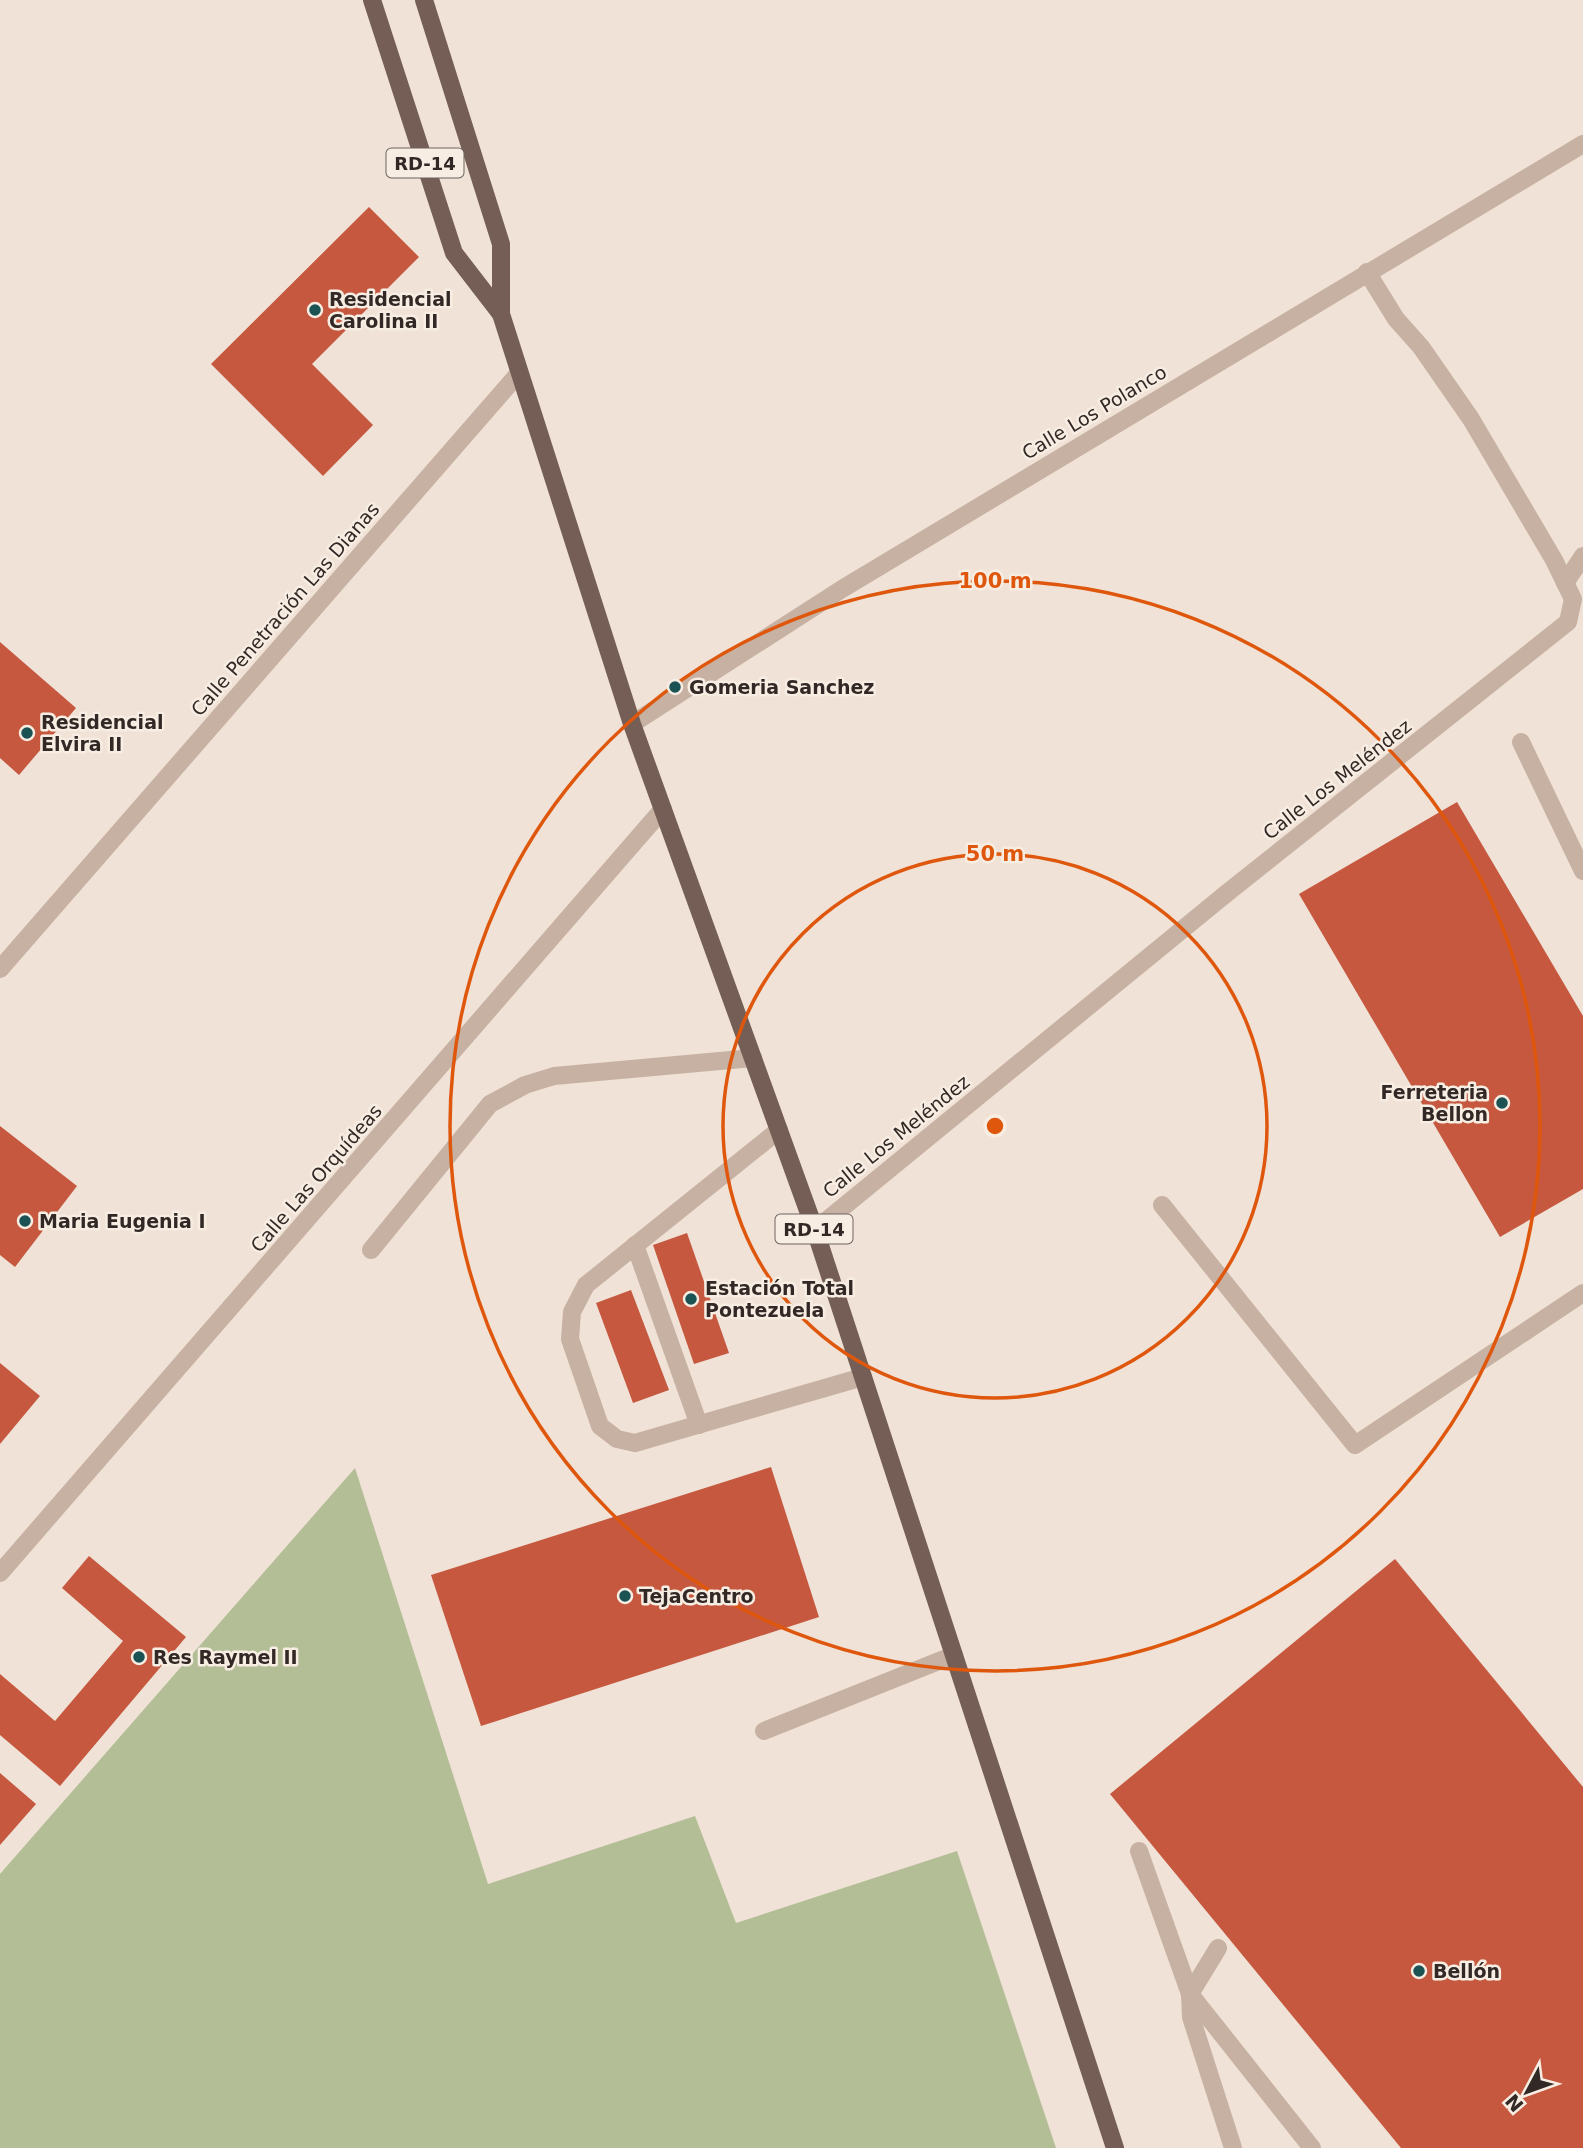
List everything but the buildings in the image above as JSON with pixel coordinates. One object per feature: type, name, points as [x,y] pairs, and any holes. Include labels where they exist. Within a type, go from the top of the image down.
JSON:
[{"type":"main road","name":"RD-14","points":[[372,0],[454,253],[500,314]]},
{"type":"main road","name":"RD-14","points":[[424,0],[501,244],[500,314],[632,724],[815,1230],[1115,2148]]},
{"type":"street","name":"Calle Los Polanco","points":[[632,724],[842,589],[1583,144]]},
{"type":"street","name":"Calle Los Meléndez","points":[[815,1230],[1227,892],[1568,622],[1573,598],[1471,419],[1420,346],[1396,318],[1367,272]]},
{"type":"street","name":"Calle Penetración Las Dianas","points":[[0,969],[519,373]]},
{"type":"street","points":[[1565,583],[1583,556]]},
{"type":"street","points":[[1521,742],[1583,871]]},
{"type":"street","name":"Calle Las Orquídeas","points":[[0,1573],[663,809]]},
{"type":"street","points":[[371,1250],[490,1104],[525,1085],[554,1076],[753,1058]]},
{"type":"street","points":[[779,1130],[586,1285],[572,1312],[570,1339],[600,1426],[617,1439],[635,1443],[863,1377]]},
{"type":"street","points":[[1162,1205],[1355,1445],[1583,1293]]},
{"type":"street","points":[[635,1245],[699,1425]]},
{"type":"street","points":[[764,1731],[954,1656]]},
{"type":"street","points":[[1139,1851],[1190,1994],[1191,2017],[1233,2148]]},
{"type":"street","points":[[1190,1994],[1219,1948]]},
{"type":"street","points":[[1190,1994],[1312,2148]]},
{"type":"green space","points":[[355,1468],[488,1884],[695,1816],[736,1923],[957,1851],[1056,2148],[0,2148],[0,1874]]},
{"type":"place","name":"Residencial Carolina II","points":[[315,310]]},
{"type":"place","name":"Gomeria Sanchez","points":[[675,687]]},
{"type":"place","name":"Residencial Elvira II","points":[[27,733]]},
{"type":"place","name":"Ferreteria Bellon","points":[[1502,1103]]},
{"type":"place","name":"Maria Eugenia I","points":[[25,1221]]},
{"type":"place","name":"Estación Total Pontezuela","points":[[691,1299]]},
{"type":"place","name":"TejaCentro","points":[[625,1596]]},
{"type":"place","name":"Res Raymel II","points":[[139,1657]]},
{"type":"place","name":"Bellón","points":[[1419,1971]]}]
